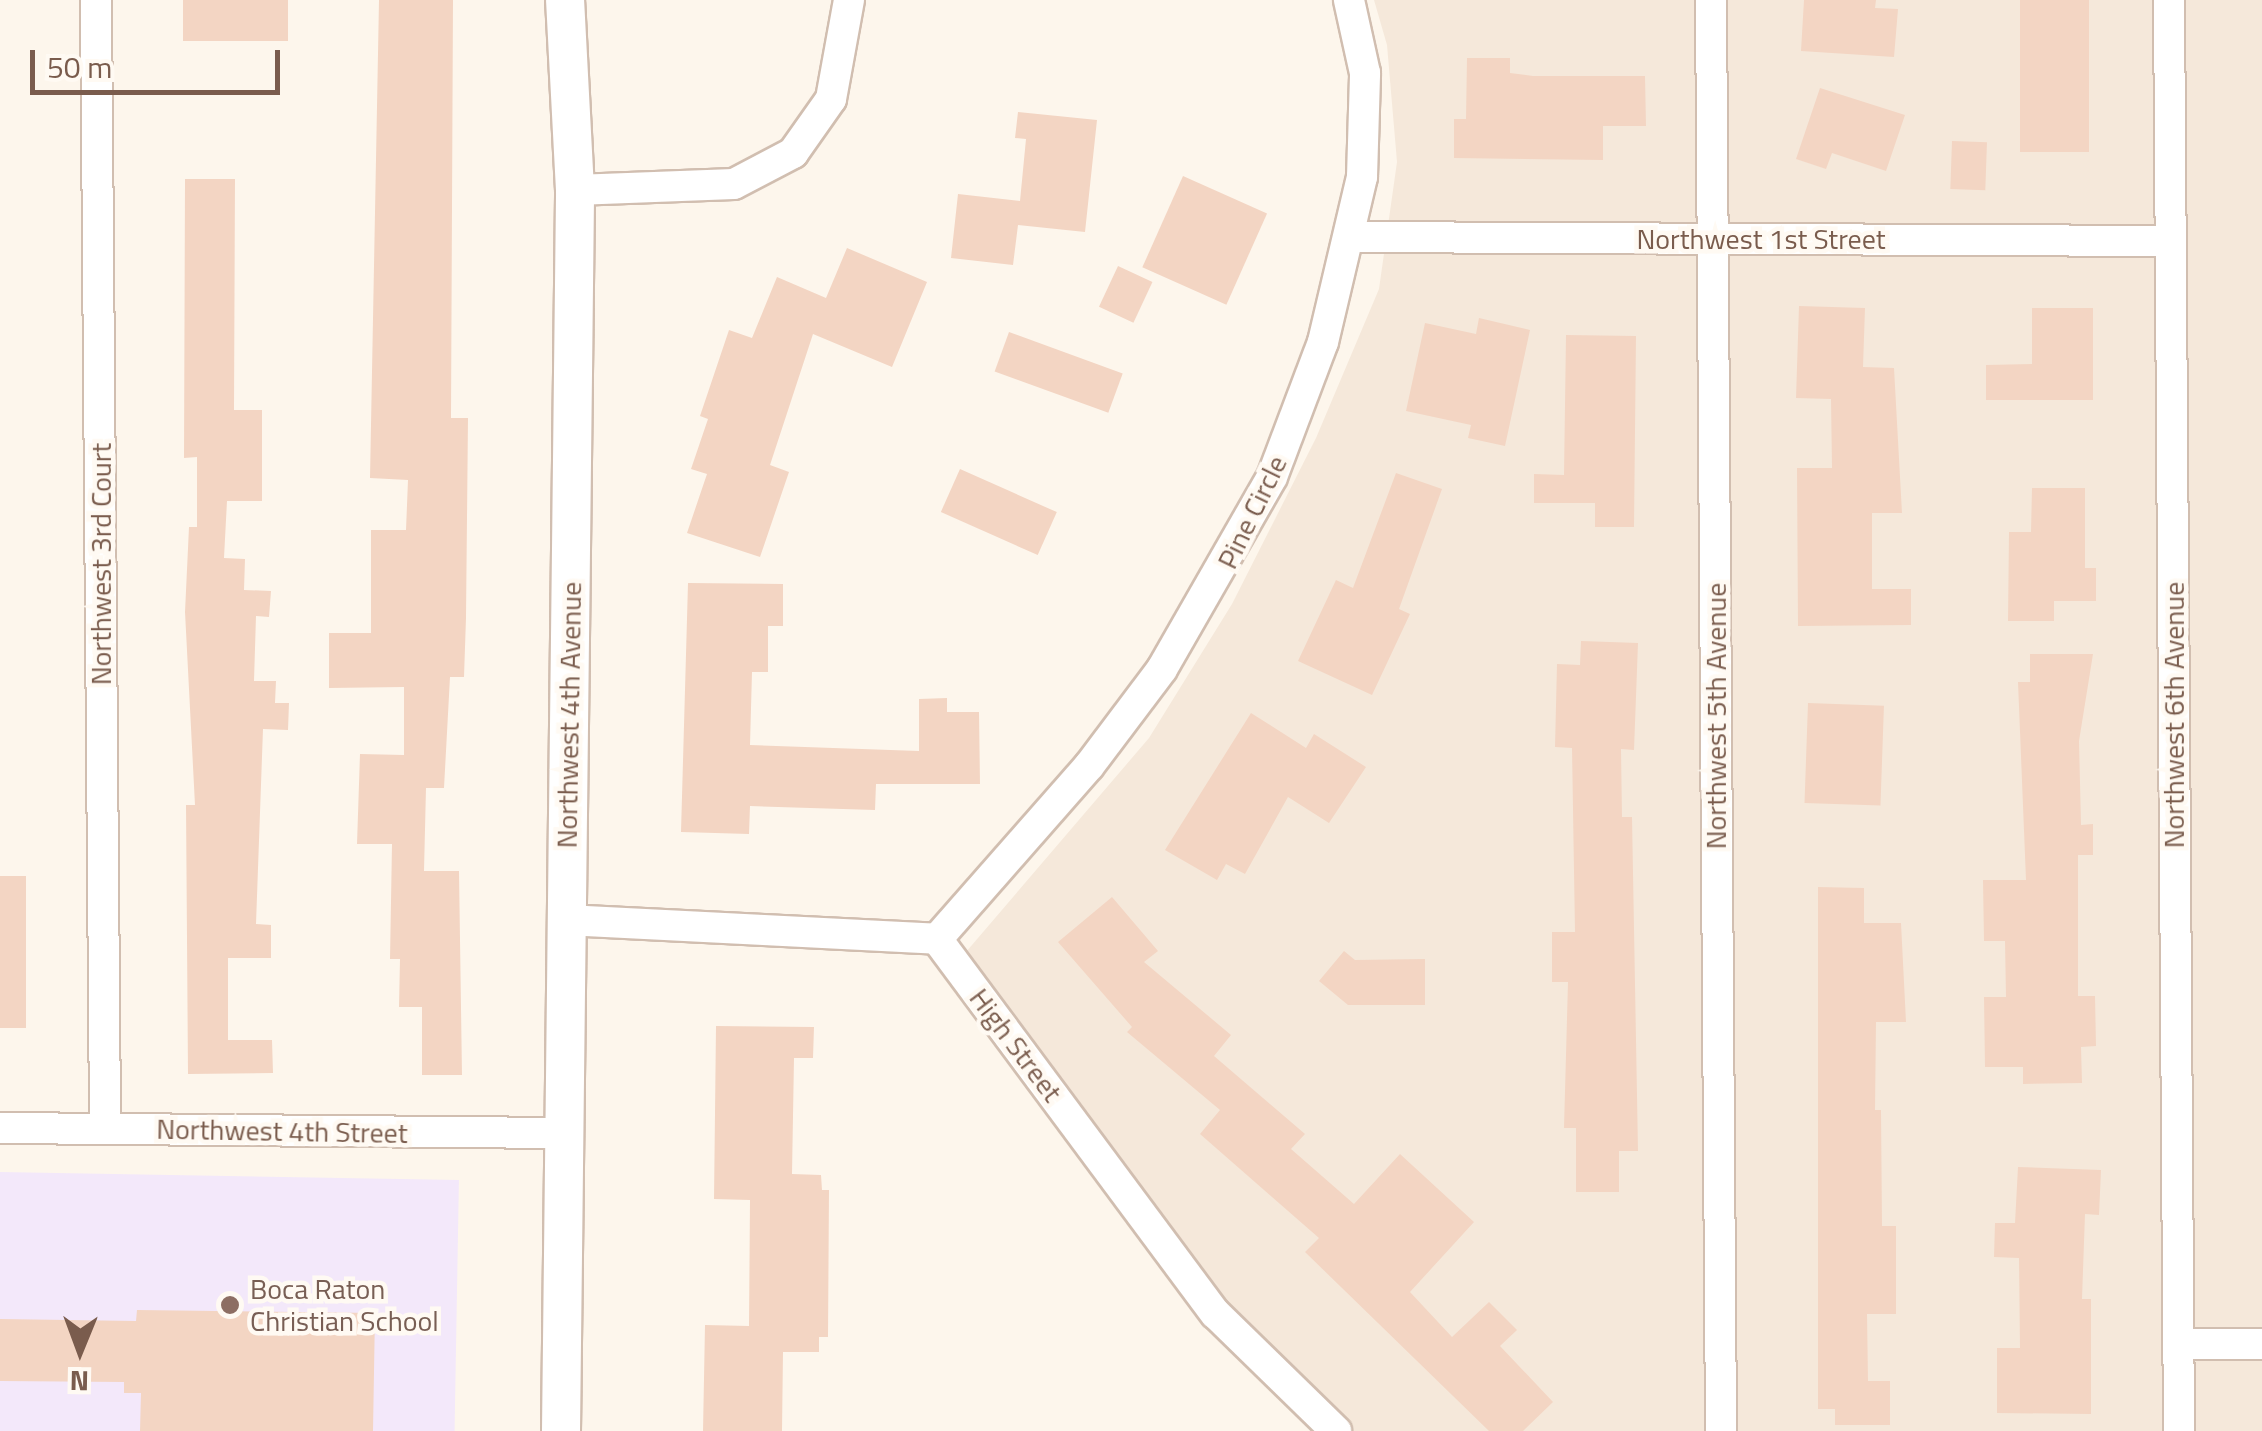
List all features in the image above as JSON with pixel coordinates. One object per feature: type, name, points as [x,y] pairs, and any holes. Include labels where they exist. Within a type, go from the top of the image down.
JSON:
[{"type":"street","name":"Northwest 3rd Court","points":[[96,0],[105,1129]]},
{"type":"street","name":"Northwest 4th Avenue","points":[[561,1431],[575,190],[566,0]]},
{"type":"street","points":[[575,190],[702,189],[766,172],[793,153],[831,99],[849,0]]},
{"type":"street","name":"Pine Circle","points":[[937,938],[1089,766],[1205,603],[1300,410],[1351,237],[1366,108],[1350,0]]},
{"type":"street","name":"Northwest 5th Avenue","points":[[1711,0],[1721,1431]]},
{"type":"street","name":"Northwest 6th Avenue","points":[[2169,0],[2178,1431]]},
{"type":"street","name":"Northwest 1st Street","points":[[1351,237],[2170,241]]},
{"type":"street","points":[[566,920],[937,938]]},
{"type":"street","name":"High Street","points":[[937,938],[1216,1314],[1336,1431]]},
{"type":"street","name":"Northwest 4th Street","points":[[0,1128],[564,1134]]},
{"type":"street","points":[[2178,1344],[2262,1344]]},
{"type":"shaded area","points":[[1374,0],[2262,0],[2262,1431],[1339,1431],[1275,1369],[960,959],[1149,738],[1232,604],[1316,438],[1379,289],[1397,162],[1387,45]]},
{"type":"shaded area","name":"Boca Raton Christian School","points":[[0,1172],[459,1180],[455,1431],[0,1431]]},
{"type":"building","points":[[183,0],[288,0],[288,41],[183,41]]},
{"type":"building","points":[[379,0],[453,0],[451,418],[468,418],[466,618],[464,677],[450,677],[444,788],[426,788],[424,871],[459,871],[462,1075],[422,1075],[422,1007],[399,1007],[400,959],[390,959],[392,844],[357,844],[360,754],[404,755],[404,687],[329,688],[329,633],[371,633],[371,530],[406,530],[408,480],[370,478]]},
{"type":"building","points":[[1804,0],[1876,0],[1875,8],[1898,9],[1894,57],[1801,51]]},
{"type":"building","points":[[2020,0],[2089,0],[2089,152],[2020,152]]},
{"type":"building","points":[[1467,58],[1510,58],[1510,73],[1533,76],[1645,76],[1646,126],[1603,126],[1603,160],[1454,158],[1454,119],[1466,119]]},
{"type":"building","points":[[1820,88],[1905,115],[1886,171],[1832,153],[1826,169],[1796,159]]},
{"type":"building","points":[[1018,112],[1097,120],[1085,232],[1018,225],[1013,265],[951,258],[958,194],[1020,201],[1026,139],[1015,138]]},
{"type":"building","points":[[1952,141],[1987,142],[1985,190],[1950,189]]},
{"type":"building","points":[[1183,176],[1267,213],[1226,305],[1142,267]]},
{"type":"building","points":[[185,179],[235,179],[234,410],[262,410],[262,501],[227,501],[224,558],[245,559],[244,590],[271,591],[269,617],[256,616],[254,681],[276,681],[275,703],[289,703],[288,730],[263,729],[256,924],[271,925],[271,958],[228,958],[228,1040],[272,1040],[273,1073],[188,1074],[186,805],[195,805],[185,612],[189,527],[197,527],[197,457],[184,458]]},
{"type":"building","points":[[847,248],[927,282],[892,367],[813,334],[770,465],[789,472],[760,557],[687,533],[707,474],[691,469],[708,419],[700,416],[729,330],[752,338],[777,277],[826,298]]},
{"type":"building","points":[[1118,266],[1152,282],[1133,323],[1099,307]]},
{"type":"building","points":[[1799,306],[1865,308],[1863,367],[1894,368],[1902,513],[1872,513],[1872,589],[1911,589],[1911,625],[1798,626],[1797,468],[1832,468],[1831,399],[1796,398]]},
{"type":"building","points":[[2032,308],[2093,308],[2093,400],[1986,400],[1986,365],[2032,364]]},
{"type":"building","points":[[1479,318],[1530,330],[1505,446],[1468,438],[1471,425],[1406,411],[1425,323],[1476,334]]},
{"type":"building","points":[[1009,332],[1123,373],[1108,413],[995,371]]},
{"type":"building","points":[[1566,335],[1636,336],[1634,527],[1595,527],[1595,503],[1534,503],[1534,474],[1564,475]]},
{"type":"building","points":[[960,469],[1057,512],[1038,555],[941,512]]},
{"type":"building","points":[[1396,473],[1442,489],[1399,609],[1410,614],[1372,695],[1298,661],[1336,580],[1353,588]]},
{"type":"building","points":[[2032,488],[2085,488],[2085,568],[2096,568],[2096,601],[2054,601],[2054,621],[2008,621],[2009,532],[2031,532]]},
{"type":"building","points":[[688,583],[783,584],[783,626],[768,626],[768,672],[752,672],[750,745],[919,751],[919,699],[947,698],[947,712],[979,712],[980,784],[876,784],[875,810],[750,806],[749,834],[681,832]]},
{"type":"building","points":[[1581,641],[1638,643],[1634,750],[1621,749],[1622,817],[1632,817],[1638,1151],[1619,1151],[1619,1192],[1576,1192],[1576,1128],[1564,1128],[1568,982],[1552,982],[1552,932],[1575,932],[1572,748],[1555,747],[1557,664],[1580,665]]},
{"type":"building","points":[[2030,654],[2093,654],[2079,741],[2081,825],[2093,824],[2093,855],[2078,855],[2078,996],[2095,996],[2096,1046],[2081,1047],[2082,1083],[2023,1084],[2023,1067],[1985,1067],[1984,997],[2006,997],[2005,941],[1984,941],[1983,880],[2026,880],[2018,682],[2030,682]]},
{"type":"building","points":[[1808,703],[1884,706],[1880,806],[1805,803]]},
{"type":"building","points":[[1251,713],[1306,748],[1314,734],[1366,767],[1329,823],[1288,797],[1245,874],[1226,864],[1217,880],[1165,850]]},
{"type":"building","points":[[0,876],[26,876],[26,1028],[0,1028]]},
{"type":"building","points":[[1818,887],[1864,888],[1864,923],[1901,923],[1906,1022],[1876,1022],[1875,1110],[1881,1110],[1882,1226],[1896,1226],[1896,1314],[1867,1314],[1868,1381],[1890,1381],[1890,1425],[1835,1425],[1835,1409],[1818,1409]]},
{"type":"building","points":[[1112,897],[1158,951],[1144,962],[1231,1035],[1214,1056],[1305,1134],[1291,1149],[1354,1204],[1400,1154],[1474,1222],[1410,1292],[1452,1337],[1489,1302],[1517,1330],[1500,1346],[1553,1402],[1523,1431],[1489,1431],[1305,1252],[1319,1238],[1200,1134],[1220,1110],[1127,1032],[1132,1027],[1058,942]]},
{"type":"building","points":[[1344,951],[1355,960],[1425,959],[1425,1005],[1348,1005],[1319,981]]},
{"type":"building","points":[[716,1026],[814,1027],[813,1058],[794,1058],[792,1174],[821,1175],[822,1190],[829,1190],[828,1337],[819,1337],[819,1352],[783,1352],[782,1431],[703,1431],[705,1325],[749,1326],[750,1200],[714,1199]]},
{"type":"building","points":[[2018,1167],[2101,1170],[2099,1215],[2085,1214],[2082,1299],[2091,1299],[2091,1414],[1997,1413],[1997,1348],[2020,1348],[2019,1258],[1994,1257],[1995,1223],[2015,1223]]},
{"type":"building","name":"Boca Raton Christian School","points":[[137,1310],[375,1313],[373,1431],[140,1431],[141,1393],[124,1393],[124,1382],[0,1381],[0,1319],[136,1321]]},
{"type":"place","name":"Boca Raton Christian School","points":[[230,1305]]}]
